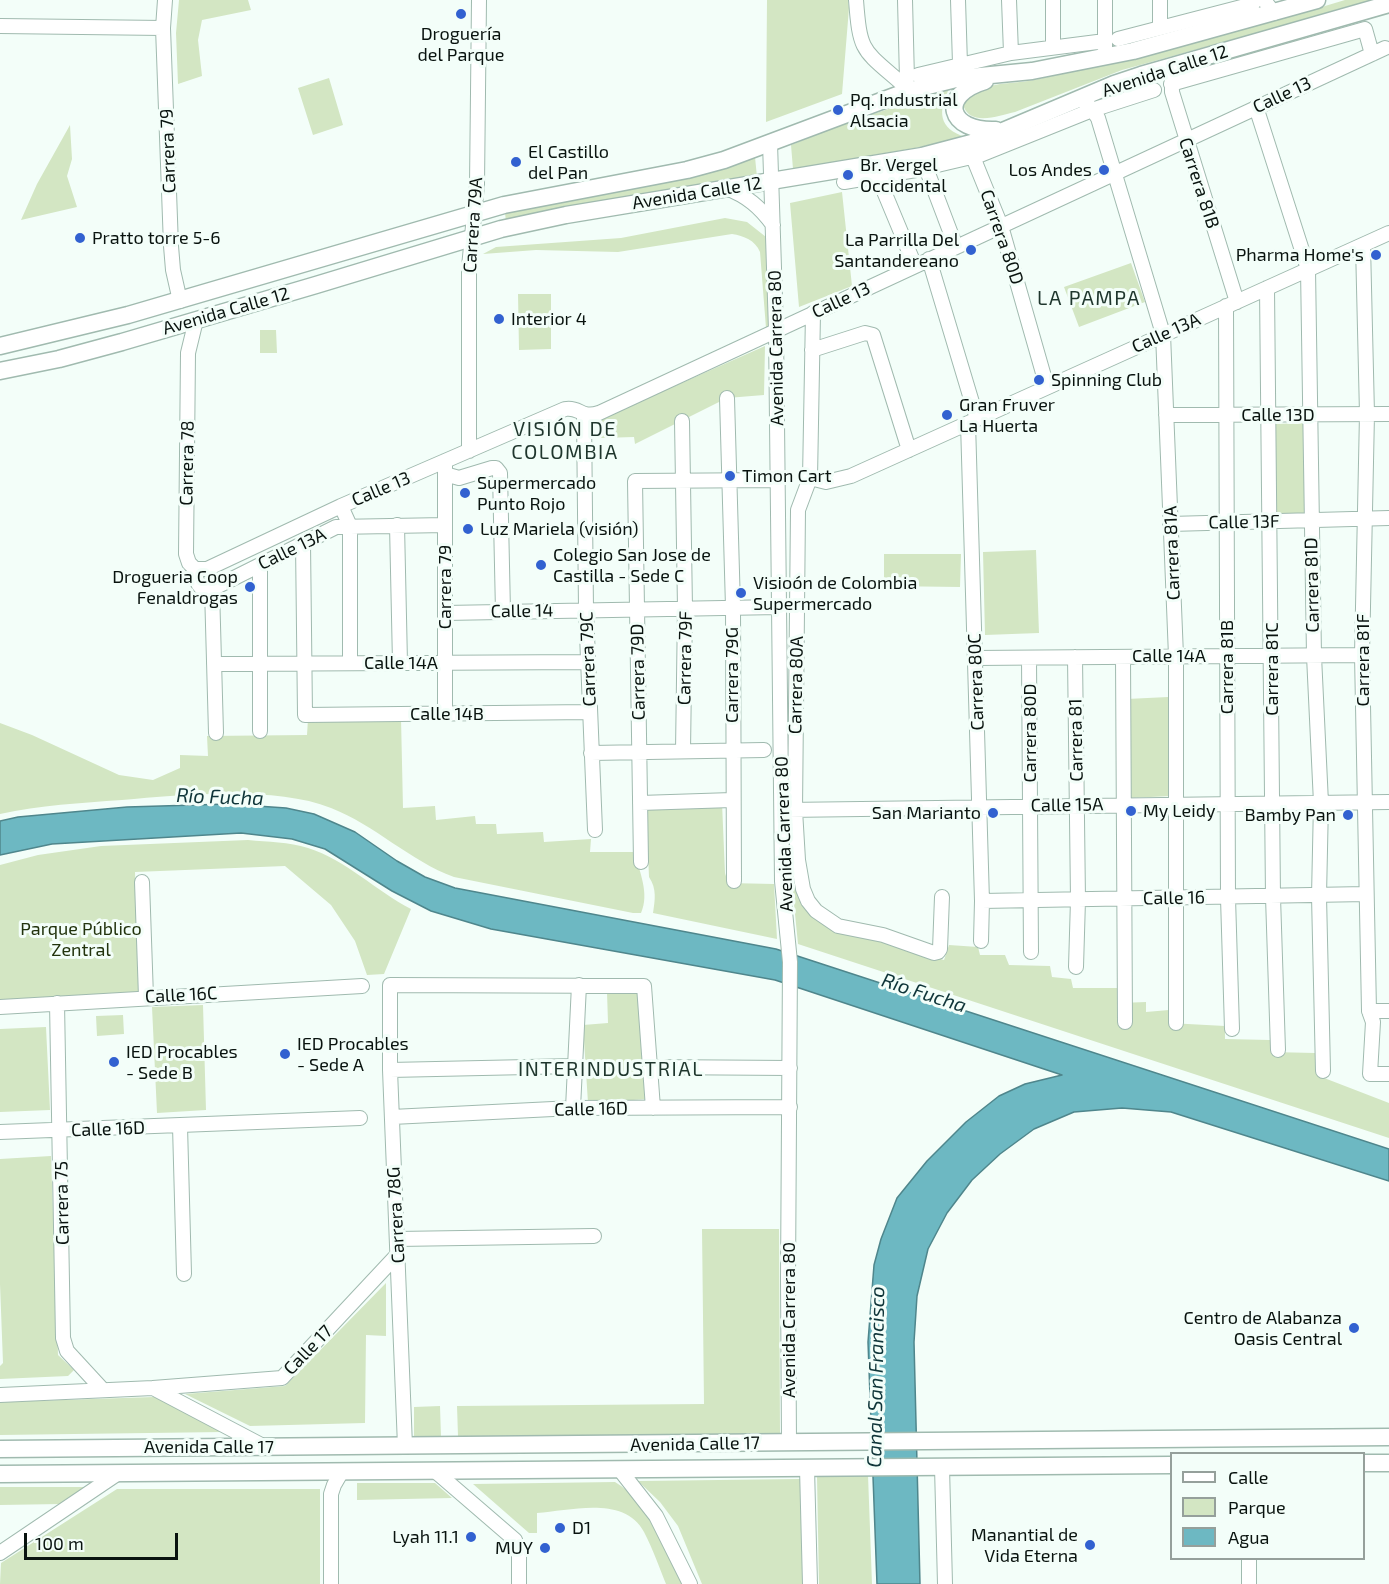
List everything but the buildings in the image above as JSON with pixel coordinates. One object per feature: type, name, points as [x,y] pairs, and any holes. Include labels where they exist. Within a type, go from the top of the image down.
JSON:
[{"type":"main road","name":"Avenida Calle 12","points":[[0,346],[84,327],[180,301],[347,253],[474,213],[526,200],[687,170],[724,160],[918,88],[960,78],[1012,73],[1109,46],[1161,44],[1264,5],[1317,0]]},
{"type":"main road","name":"Avenida Calle 12","points":[[0,371],[83,353],[501,228],[566,214],[939,153],[1086,104],[1125,80],[1389,6]]},
{"type":"main road","points":[[1006,130],[980,130],[967,126],[960,122],[955,109],[956,101],[965,89],[974,84],[1012,73]]},
{"type":"main road","name":"Avenida Calle 17","points":[[0,1449],[1389,1437]]},
{"type":"main road","points":[[1365,1464],[1389,1463]]},
{"type":"main road","name":"Avenida Calle 17","points":[[0,1474],[1170,1465]]},
{"type":"street","name":"Carrera 79","points":[[165,0],[163,28],[172,252],[180,301]]},
{"type":"street","name":"Carrera 79A","points":[[469,451],[469,267],[477,185],[479,0]]},
{"type":"street","points":[[856,0],[858,30],[865,50],[873,59],[908,79],[960,64],[1011,53],[1053,47],[1109,46],[1160,28],[1264,5]]},
{"type":"street","points":[[905,0],[908,79]]},
{"type":"street","points":[[958,0],[960,64]]},
{"type":"street","points":[[1009,0],[1011,53]]},
{"type":"street","points":[[1053,0],[1053,47]]},
{"type":"street","points":[[1105,0],[1109,46]]},
{"type":"street","points":[[1160,0],[1160,28]]},
{"type":"street","points":[[1207,0],[1207,16]]},
{"type":"street","points":[[0,26],[163,28]]},
{"type":"street","name":"Calle 13","points":[[195,569],[207,569],[341,506],[445,468],[469,451],[565,409],[573,408],[584,415],[599,412],[1379,51],[1365,29],[1171,84]]},
{"type":"street","points":[[1171,84],[1179,64]]},
{"type":"street","name":"Carrera 81B","points":[[1171,84],[1231,304],[1227,415],[1227,656],[1228,898],[1232,1029]]},
{"type":"street","points":[[844,182],[926,168],[973,157],[1007,146],[1086,104],[1154,90]]},
{"type":"street","name":"Carrera 81A","points":[[1086,104],[1098,118],[1163,334],[1176,656],[1176,1023]]},
{"type":"street","name":"Carrera 81D","points":[[1256,107],[1308,269],[1314,656],[1321,803],[1319,896],[1323,1071]]},
{"type":"street","name":"Avenida Carrera 80","points":[[770,143],[776,330],[779,607],[788,810],[782,881],[789,936],[791,1015],[789,1443]]},
{"type":"street","name":"Carrera 80D","points":[[973,157],[1001,226],[1047,387]]},
{"type":"street","points":[[926,168],[956,247]]},
{"type":"street","points":[[878,177],[915,266]]},
{"type":"street","points":[[726,188],[739,193],[759,207],[773,225]]},
{"type":"street","name":"Calle 13A","points":[[810,478],[826,482],[851,476],[1389,233]]},
{"type":"street","name":"Carrera 81F","points":[[1363,245],[1367,414],[1362,655],[1369,1011],[1373,1022],[1370,1074],[1389,1074]]},
{"type":"street","name":"Carrera 80C","points":[[929,259],[973,421],[981,942]]},
{"type":"street","name":"Carrera 81C","points":[[1267,288],[1273,897],[1278,1050]]},
{"type":"street","name":"Carrera 80A","points":[[813,313],[810,478],[798,510],[788,810],[803,889],[808,901],[816,911],[838,926],[883,935],[924,950],[938,952],[942,897]]},
{"type":"street","name":"Carrera 78","points":[[195,569],[189,563],[186,554],[188,353],[196,320]]},
{"type":"street","name":"Carrera 78","points":[[173,326],[183,339],[188,353]]},
{"type":"street","points":[[813,350],[869,333],[873,335],[909,450]]},
{"type":"street","name":"Carrera 79G","points":[[727,398],[733,607],[734,881]]},
{"type":"street","name":"Calle 13D","points":[[1166,415],[1389,414]]},
{"type":"street","name":"Carrera 79C","points":[[584,415],[585,610],[595,830]]},
{"type":"street","name":"Carrera 79F","points":[[682,421],[686,608],[683,751]]},
{"type":"street","name":"Carrera 79","points":[[444,714],[445,468]]},
{"type":"street","points":[[445,468],[459,478],[492,468],[496,468],[500,473],[503,612]]},
{"type":"street","points":[[683,482],[778,480]]},
{"type":"street","name":"Carrera 79D","points":[[641,862],[635,481],[683,482]]},
{"type":"street","points":[[341,506],[350,526],[350,663]]},
{"type":"street","name":"Calle 13F","points":[[1170,524],[1389,518]]},
{"type":"street","points":[[397,525],[400,663]]},
{"type":"street","name":"Calle 13A","points":[[212,589],[336,527],[445,525]]},
{"type":"street","points":[[303,543],[304,663]]},
{"type":"street","points":[[260,565],[260,731]]},
{"type":"street","points":[[195,569],[195,580],[200,588],[212,589],[216,734]]},
{"type":"street","name":"Calle 14","points":[[445,612],[779,607]]},
{"type":"street","name":"Calle 14A","points":[[975,658],[1362,655]]},
{"type":"street","name":"Carrera 81","points":[[1075,657],[1078,900],[1076,967]]},
{"type":"street","points":[[1123,657],[1125,1022]]},
{"type":"street","name":"Carrera 80D","points":[[1029,658],[1031,952]]},
{"type":"street","name":"Calle 14A","points":[[214,664],[588,662]]},
{"type":"street","name":"Calle 14B","points":[[304,663],[305,715],[590,712]]},
{"type":"street","points":[[591,753],[764,750]]},
{"type":"street","points":[[640,803],[732,800]]},
{"type":"street","name":"Calle 15A","points":[[788,810],[1389,802]]},
{"type":"street","points":[[142,882],[146,997]]},
{"type":"street","name":"Calle 16","points":[[982,901],[1366,894]]},
{"type":"street","name":"Carrera 78G","points":[[405,1446],[390,1070],[390,985],[579,985]]},
{"type":"street","points":[[573,1108],[579,985],[644,986],[653,1108]]},
{"type":"street","name":"Calle 16C","points":[[0,1007],[362,986]]},
{"type":"street","name":"Carrera 75","points":[[57,1003],[63,1338],[67,1352],[102,1389]]},
{"type":"street","points":[[1369,1011],[1389,1011]]},
{"type":"street","points":[[390,1070],[574,1065]]},
{"type":"street","points":[[650,1067],[790,1068]]},
{"type":"street","name":"Calle 16D","points":[[392,1117],[573,1108],[790,1107]]},
{"type":"street","name":"Calle 16D","points":[[0,1132],[360,1118]]},
{"type":"street","points":[[180,1126],[184,1274]]},
{"type":"street","points":[[398,1239],[594,1236]]},
{"type":"street","name":"Calle 17","points":[[0,1395],[153,1388],[282,1378],[398,1254]]},
{"type":"street","name":"Calle 17","points":[[153,1388],[265,1447]]},
{"type":"street","points":[[936,1467],[945,1584]]},
{"type":"street","points":[[807,1468],[810,1584]]},
{"type":"street","points":[[620,1470],[656,1516],[690,1584]]},
{"type":"street","points":[[435,1471],[515,1540],[519,1554],[519,1584]]},
{"type":"street","points":[[332,1584],[332,1494],[341,1473]]},
{"type":"street","points":[[0,1553],[117,1474]]},
{"type":"street","points":[[1249,1560],[1249,1584]]},
{"type":"green space","points":[[179,0],[248,0],[251,10],[202,20],[198,40],[202,76],[178,84],[176,33]]},
{"type":"green space","points":[[767,0],[848,0],[849,8],[842,94],[766,122]]},
{"type":"green space","points":[[1345,0],[1376,0],[1122,70],[1001,116],[977,118],[966,111],[963,104],[969,96],[986,87],[1034,80],[1152,53]]},
{"type":"green space","points":[[329,78],[343,125],[313,135],[298,88]]},
{"type":"green space","points":[[949,89],[942,112],[945,124],[957,134],[966,137],[793,169],[791,145],[846,123]]},
{"type":"green space","points":[[70,125],[72,159],[67,176],[77,207],[21,220],[37,184]]},
{"type":"green space","points":[[755,157],[757,177],[506,223],[505,212],[687,178]]},
{"type":"green space","points":[[842,192],[852,286],[799,307],[790,203]]},
{"type":"green space","points":[[725,218],[747,222],[766,237],[772,324],[766,328],[760,252],[749,239],[741,236],[732,234],[618,252],[536,250],[483,254],[496,247],[621,238]]},
{"type":"green space","points":[[1131,263],[1145,302],[1079,327],[1064,287]]},
{"type":"green space","points":[[518,294],[551,294],[551,349],[519,350]]},
{"type":"green space","points":[[260,330],[276,330],[277,353],[260,353]]},
{"type":"green space","points":[[765,346],[764,395],[727,398],[635,444],[634,437],[601,438],[598,420]]},
{"type":"green space","points":[[1305,423],[1306,517],[1275,517],[1275,424]]},
{"type":"green space","points":[[1036,550],[1039,633],[985,635],[983,552]]},
{"type":"green space","points":[[884,554],[961,554],[960,587],[884,586]]},
{"type":"green space","points":[[1168,697],[1171,796],[1130,798],[1127,699]]},
{"type":"green space","points":[[401,718],[403,808],[435,806],[436,820],[475,816],[476,824],[496,824],[497,834],[543,832],[544,842],[591,839],[590,852],[635,852],[644,890],[641,913],[454,877],[422,862],[347,815],[308,801],[283,797],[256,794],[173,796],[30,808],[0,814],[0,723],[32,735],[119,775],[153,780],[180,768],[180,755],[208,756],[207,736],[307,735],[308,719]]},
{"type":"green space","points":[[722,803],[725,873],[728,883],[774,884],[777,939],[653,913],[655,895],[649,877],[646,807]]},
{"type":"green space","name":"Parque Público Zentral","points":[[248,840],[293,844],[322,853],[411,909],[384,974],[367,975],[355,941],[331,905],[285,866],[135,872],[139,993],[0,1000],[0,865],[38,855],[101,846]]},
{"type":"green space","points":[[792,884],[797,886],[833,928],[944,960],[949,945],[978,947],[980,955],[1005,955],[1009,965],[1050,966],[1052,977],[1071,979],[1073,988],[1118,988],[1120,1003],[1146,1002],[1146,1012],[1169,1010],[1169,1023],[1225,1026],[1225,1039],[1270,1040],[1271,1052],[1315,1053],[1319,1076],[1389,1103],[1389,1138],[798,944]]},
{"type":"green space","points":[[642,989],[648,1099],[588,1103],[583,1025],[608,1023],[607,992]]},
{"type":"green space","points":[[203,1005],[206,1110],[157,1113],[152,1007]]},
{"type":"green space","points":[[123,1015],[124,1034],[97,1036],[96,1016]]},
{"type":"green space","points":[[46,1027],[50,1110],[0,1112],[0,1029]]},
{"type":"green space","points":[[51,1156],[58,1355],[74,1370],[68,1376],[0,1379],[0,1366],[3,1363],[0,1284],[0,1159]]},
{"type":"green space","points":[[702,1229],[779,1229],[780,1435],[458,1436],[457,1406],[704,1404]]},
{"type":"green space","points":[[386,1283],[386,1336],[366,1335],[365,1423],[250,1426],[185,1394],[285,1386]]},
{"type":"green space","points":[[154,1397],[223,1432],[0,1435],[0,1402]]},
{"type":"green space","points":[[440,1406],[441,1437],[414,1438],[414,1407]]},
{"type":"green space","points":[[868,1475],[872,1584],[819,1584],[817,1477]]},
{"type":"green space","points":[[800,1479],[803,1584],[702,1584],[678,1526],[660,1502],[638,1481]]},
{"type":"green space","points":[[615,1482],[628,1491],[648,1514],[682,1584],[666,1584],[644,1532],[635,1520],[623,1513],[610,1509],[580,1508],[537,1513],[537,1533],[529,1533],[473,1484]]},
{"type":"green space","points":[[357,1483],[435,1483],[452,1498],[357,1500]]},
{"type":"green space","points":[[0,1487],[87,1487],[61,1504],[0,1505]]},
{"type":"green space","points":[[117,1489],[320,1489],[320,1584],[0,1584],[1,1563]]},
{"type":"water","name":"Canal San Francisco","points":[[228,804],[286,808],[314,814],[355,832],[425,877],[455,888],[776,949],[1389,1149],[1389,1181],[1171,1112],[1122,1108],[1074,1112],[1034,1129],[1000,1154],[972,1180],[947,1213],[928,1249],[917,1296],[914,1342],[920,1584],[877,1584],[868,1342],[874,1265],[881,1239],[897,1198],[927,1161],[966,1122],[999,1096],[1025,1084],[1062,1075],[775,980],[491,929],[431,911],[392,891],[325,849],[292,839],[241,833],[52,844],[0,855],[0,821],[18,817],[127,807]]},
{"type":"place","name":"Droguería del Parque","points":[[461,14]]},
{"type":"place","name":"Pq. Industrial Alsacia","points":[[838,110]]},
{"type":"place","name":"El Castillo del Pan","points":[[516,162]]},
{"type":"place","name":"Los Andes","points":[[1104,170]]},
{"type":"place","name":"Br. Vergel Occidental","points":[[848,175]]},
{"type":"place","name":"Pratto torre 5-6","points":[[80,238]]},
{"type":"place","name":"La Parrilla Del Santandereano","points":[[971,250]]},
{"type":"place","name":"Pharma Home's","points":[[1376,255]]},
{"type":"place","name":"Interior 4","points":[[499,319]]},
{"type":"place","name":"Spinning Club","points":[[1039,380]]},
{"type":"place","name":"Gran Fruver La Huerta","points":[[947,415]]},
{"type":"place","name":"Timon Cart","points":[[730,476]]},
{"type":"place","name":"Supermercado Punto Rojo","points":[[465,493]]},
{"type":"place","name":"Luz Mariela (visión)","points":[[468,529]]},
{"type":"place","name":"Colegio San Jose de Castilla - Sede C","points":[[541,565]]},
{"type":"place","name":"Drogueria Coop Fenaldrogas","points":[[250,587]]},
{"type":"place","name":"Visioón de Colombia Supermercado","points":[[741,593]]},
{"type":"place","name":"My Leidy","points":[[1131,811]]},
{"type":"place","name":"San Marianto","points":[[993,813]]},
{"type":"place","name":"Bamby Pan","points":[[1348,815]]},
{"type":"place","name":"IED Procables - Sede A","points":[[285,1054]]},
{"type":"place","name":"IED Procables - Sede B","points":[[114,1062]]},
{"type":"place","name":"Centro de Alabanza Oasis Central","points":[[1354,1328]]},
{"type":"place","name":"D1","points":[[560,1528]]},
{"type":"place","name":"Lyah 11.1","points":[[471,1537]]},
{"type":"place","name":"Manantial de Vida Eterna","points":[[1090,1545]]},
{"type":"place","name":"MUY","points":[[545,1548]]},
{"type":"district","name":"LA PAMPA","points":[[1089,298]]},
{"type":"district","name":"VISIÓN DE COLOMBIA","points":[[565,440]]},
{"type":"district","name":"INTERINDUSTRIAL","points":[[611,1069]]},
{"type":"water label","name":"Río Fucha","points":[[220,797]]},
{"type":"water label","name":"Río Fucha","points":[[924,993]]}]
